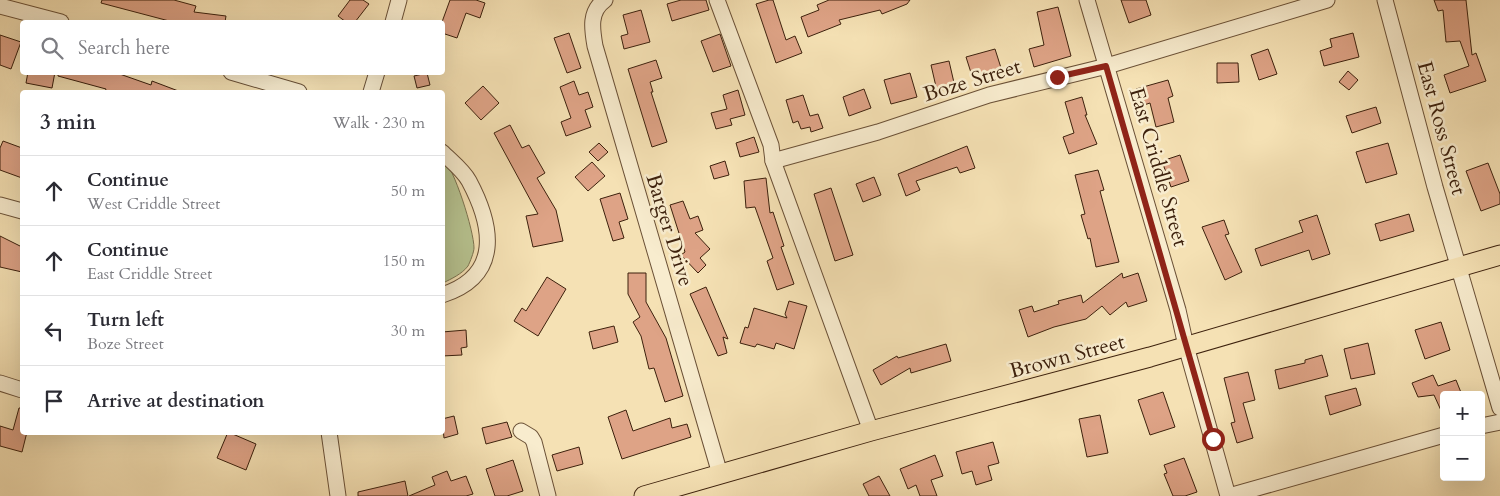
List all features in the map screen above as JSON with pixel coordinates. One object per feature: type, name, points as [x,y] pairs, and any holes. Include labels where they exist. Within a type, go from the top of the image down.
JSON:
[{"type":"main road","name":"Brown Street","points":[[644,496],[871,431],[1186,346],[1500,255]]},
{"type":"street","points":[[394,20],[400,0]]},
{"type":"street","name":"Barger Drive","points":[[605,0],[595,9],[592,20],[595,46],[720,474]]},
{"type":"street","points":[[717,0],[771,145],[773,161],[871,431]]},
{"type":"street","name":"East Criddle Street","points":[[1087,0],[1178,310],[1186,346],[1228,496]]},
{"type":"street","name":"Boze Street","points":[[773,161],[878,132],[988,95],[1106,66],[1327,0]]},
{"type":"street","name":"East Ross Street","points":[[1385,0],[1500,408]]},
{"type":"street","points":[[0,6],[53,20]]},
{"type":"street","points":[[241,75],[293,90]]},
{"type":"street","points":[[372,90],[377,75]]},
{"type":"street","points":[[445,155],[468,181],[487,230],[489,246],[483,267],[467,283],[445,294]]},
{"type":"street","points":[[0,205],[20,210]]},
{"type":"street","points":[[0,383],[20,389]]},
{"type":"street","points":[[1485,425],[1500,422]]},
{"type":"street","points":[[521,431],[531,437],[534,442],[548,496]]},
{"type":"street","points":[[329,435],[338,496]]},
{"type":"street","points":[[1228,496],[1440,436]]},
{"type":"green space","points":[[445,161],[452,173],[462,200],[471,228],[474,248],[468,266],[445,282]]},
{"type":"building","points":[[102,0],[174,0],[196,6],[194,12],[226,16],[225,20],[165,20],[101,3]]},
{"type":"building","points":[[350,0],[363,0],[369,4],[357,20],[343,20],[338,16]]},
{"type":"building","points":[[450,0],[476,0],[485,3],[480,18],[466,13],[457,38],[445,34],[445,20],[443,20]]},
{"type":"building","points":[[681,0],[706,0],[709,10],[672,21],[667,4]]},
{"type":"building","points":[[773,0],[786,40],[795,36],[802,53],[776,63],[756,4]]},
{"type":"building","points":[[829,0],[910,0],[907,4],[882,14],[880,10],[839,20],[841,24],[808,37],[801,17],[819,10],[817,5]]},
{"type":"building","points":[[1121,0],[1146,0],[1151,15],[1129,23]]},
{"type":"building","points":[[1434,0],[1466,0],[1472,55],[1476,53],[1486,81],[1450,93],[1444,75],[1469,66],[1460,41],[1446,42],[1443,10],[1438,11]]},
{"type":"building","points":[[1058,7],[1071,56],[1034,67],[1029,49],[1044,45],[1037,12]]},
{"type":"building","points":[[641,10],[650,42],[624,49],[621,36],[628,34],[623,15]]},
{"type":"building","points":[[569,33],[581,68],[567,73],[554,38]]},
{"type":"building","points":[[1353,33],[1359,57],[1324,66],[1320,51],[1332,47],[1330,39]]},
{"type":"building","points":[[720,34],[731,66],[713,72],[701,41]]},
{"type":"building","points":[[0,35],[20,42],[11,69],[0,65]]},
{"type":"building","points":[[995,49],[1002,71],[973,79],[966,57]]},
{"type":"building","points":[[1268,49],[1277,74],[1259,80],[1251,55]]},
{"type":"building","points":[[656,60],[662,78],[650,82],[653,92],[651,92],[667,142],[652,147],[628,69]]},
{"type":"building","points":[[949,61],[955,87],[937,91],[931,65]]},
{"type":"building","points":[[1217,63],[1238,63],[1239,82],[1217,83]]},
{"type":"building","points":[[1348,71],[1358,80],[1349,90],[1339,82]]},
{"type":"building","points":[[910,73],[917,97],[891,104],[884,80]]},
{"type":"building","points":[[27,75],[54,75],[52,88],[26,83]]},
{"type":"building","points":[[123,75],[151,85],[152,81],[176,90],[106,90],[58,76]]},
{"type":"building","points":[[428,75],[430,85],[417,88],[414,76]]},
{"type":"building","points":[[1168,80],[1173,96],[1168,98],[1174,122],[1156,127],[1150,103],[1141,106],[1136,89]]},
{"type":"building","points":[[574,81],[579,95],[588,92],[593,107],[585,110],[591,127],[566,136],[561,122],[571,118],[560,87]]},
{"type":"building","points":[[483,86],[499,103],[481,120],[465,103]]},
{"type":"building","points":[[864,89],[871,108],[849,116],[843,97]]},
{"type":"building","points":[[738,90],[745,115],[730,119],[732,125],[716,129],[711,113],[727,109],[723,95]]},
{"type":"building","points":[[803,95],[810,116],[818,114],[823,128],[811,132],[810,127],[801,129],[798,121],[793,123],[786,100]]},
{"type":"building","points":[[1082,97],[1087,115],[1085,115],[1097,144],[1069,154],[1063,137],[1074,133],[1065,102]]},
{"type":"building","points":[[1376,107],[1381,123],[1352,133],[1346,116]]},
{"type":"building","points":[[510,125],[522,148],[529,145],[545,173],[537,178],[556,210],[563,241],[533,247],[526,216],[538,214],[494,133]]},
{"type":"building","points":[[754,137],[759,152],[740,157],[736,143]]},
{"type":"building","points":[[3,141],[20,147],[20,177],[0,170],[0,148]]},
{"type":"building","points":[[599,143],[608,152],[598,161],[589,152]]},
{"type":"building","points":[[1388,143],[1397,174],[1366,183],[1356,152]]},
{"type":"building","points":[[967,146],[975,168],[960,173],[957,167],[916,181],[920,190],[906,196],[898,174]]},
{"type":"building","points":[[1180,155],[1189,181],[1171,187],[1162,161]]},
{"type":"building","points":[[725,161],[729,175],[714,179],[710,166]]},
{"type":"building","points":[[592,162],[605,176],[588,191],[575,177]]},
{"type":"building","points":[[1488,163],[1500,194],[1500,204],[1481,211],[1466,171]]},
{"type":"building","points":[[1098,170],[1104,190],[1100,191],[1119,262],[1096,267],[1090,238],[1088,239],[1081,215],[1085,214],[1075,175]]},
{"type":"building","points":[[874,177],[881,195],[863,202],[856,184]]},
{"type":"building","points":[[766,178],[770,213],[773,212],[784,246],[781,247],[794,284],[777,290],[767,261],[773,258],[755,207],[746,208],[744,181]]},
{"type":"building","points":[[831,188],[853,255],[835,261],[814,194]]},
{"type":"building","points":[[620,193],[628,219],[619,222],[624,238],[613,241],[600,199]]},
{"type":"building","points":[[683,201],[690,219],[698,216],[703,230],[695,233],[710,249],[700,258],[706,265],[698,273],[681,255],[685,252],[670,205]]},
{"type":"building","points":[[1409,214],[1414,231],[1380,241],[1375,224]]},
{"type":"building","points":[[1317,215],[1330,254],[1312,260],[1309,250],[1261,266],[1255,249],[1303,232],[1299,221]]},
{"type":"building","points":[[1224,220],[1229,234],[1225,235],[1242,272],[1225,280],[1202,227]]},
{"type":"building","points":[[0,236],[20,246],[20,272],[0,267]]},
{"type":"building","points":[[628,273],[646,273],[646,302],[666,338],[683,396],[665,402],[654,368],[649,369],[641,336],[633,322],[640,317],[628,294]]},
{"type":"building","points":[[1122,273],[1123,278],[1138,273],[1147,301],[1128,307],[1126,302],[1110,315],[1102,306],[1086,319],[1054,327],[1028,337],[1019,310],[1032,306],[1034,312],[1059,304],[1058,301],[1081,295],[1083,303]]},
{"type":"building","points":[[547,277],[566,289],[538,336],[514,321],[522,308],[526,311]]},
{"type":"building","points":[[706,287],[728,339],[723,337],[727,353],[718,356],[690,294]]},
{"type":"building","points":[[789,301],[807,306],[794,349],[776,343],[774,349],[757,344],[755,347],[740,343],[745,327],[748,328],[754,308],[787,318],[785,314]]},
{"type":"building","points":[[1441,322],[1450,350],[1425,359],[1415,330]]},
{"type":"building","points":[[614,326],[618,342],[593,349],[589,332]]},
{"type":"building","points":[[466,330],[467,347],[461,348],[462,355],[445,356],[445,332]]},
{"type":"building","points":[[1368,343],[1375,374],[1351,379],[1344,349]]},
{"type":"building","points":[[946,344],[951,361],[911,373],[910,368],[881,385],[873,370],[897,356],[898,358]]},
{"type":"building","points":[[1322,355],[1328,376],[1279,389],[1275,370],[1305,363],[1305,360]]},
{"type":"building","points":[[1248,372],[1255,400],[1243,403],[1253,438],[1237,443],[1231,423],[1235,422],[1224,378]]},
{"type":"building","points":[[1433,375],[1438,386],[1456,380],[1460,391],[1440,391],[1440,408],[1434,395],[1418,397],[1412,383]]},
{"type":"building","points":[[1356,388],[1361,405],[1330,415],[1325,396]]},
{"type":"building","points":[[1163,392],[1175,427],[1150,435],[1138,400]]},
{"type":"building","points":[[20,408],[20,435],[26,435],[22,452],[0,446],[0,426],[13,430]]},
{"type":"building","points":[[626,410],[633,431],[670,418],[672,428],[687,424],[691,437],[622,459],[608,417]]},
{"type":"building","points":[[1100,415],[1108,453],[1087,457],[1079,419]]},
{"type":"building","points":[[454,416],[458,434],[444,438],[445,418]]},
{"type":"building","points":[[507,422],[512,437],[486,444],[482,428]]},
{"type":"building","points":[[227,435],[235,435],[256,444],[246,470],[217,458]]},
{"type":"building","points":[[993,442],[999,463],[988,466],[992,480],[976,485],[972,471],[962,474],[956,452]]},
{"type":"building","points":[[579,447],[583,464],[557,471],[552,455]]},
{"type":"building","points":[[935,455],[943,476],[931,480],[937,496],[920,496],[916,485],[908,489],[900,469]]},
{"type":"building","points":[[1184,458],[1197,492],[1185,496],[1173,496],[1164,474],[1167,473],[1164,465]]},
{"type":"building","points":[[513,460],[523,491],[507,496],[495,496],[486,469]]},
{"type":"building","points":[[447,471],[451,481],[466,476],[473,494],[466,496],[409,496],[435,485],[432,477]]},
{"type":"building","points":[[879,476],[890,496],[869,496],[863,484]]},
{"type":"building","points":[[405,481],[408,496],[358,496],[358,492]]},
{"type":"route","points":[[1057,77],[1106,66],[1119,104],[1213,439]]}]
